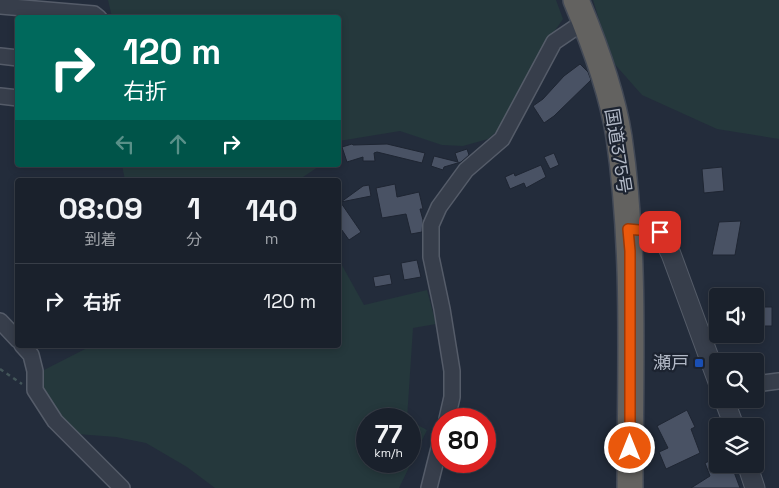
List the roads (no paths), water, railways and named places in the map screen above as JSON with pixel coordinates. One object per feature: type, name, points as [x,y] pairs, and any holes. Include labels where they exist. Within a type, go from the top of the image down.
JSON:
[{"type":"highway","name":"国道375号","points":[[581,11],[619,136],[630,251],[630,488]]},
{"type":"street","points":[[0,6],[95,15]]},
{"type":"street","points":[[450,408],[452,397],[452,371],[431,257],[431,225],[439,207],[466,170],[502,140],[554,42],[581,11]]},
{"type":"street","points":[[0,56],[15,58]]},
{"type":"street","points":[[0,96],[15,98]]},
{"type":"street","points":[[628,229],[660,232],[671,254],[709,357]]},
{"type":"street","points":[[0,321],[15,337]]},
{"type":"street","points":[[25,348],[31,355],[35,371],[35,390],[55,421],[108,482],[122,488]]},
{"type":"street","points":[[764,383],[779,381]]},
{"type":"street","points":[[429,488],[433,473]]},
{"type":"street","points":[[750,473],[755,488]]},
{"type":"place","name":"瀬戸","points":[[699,363]]}]
